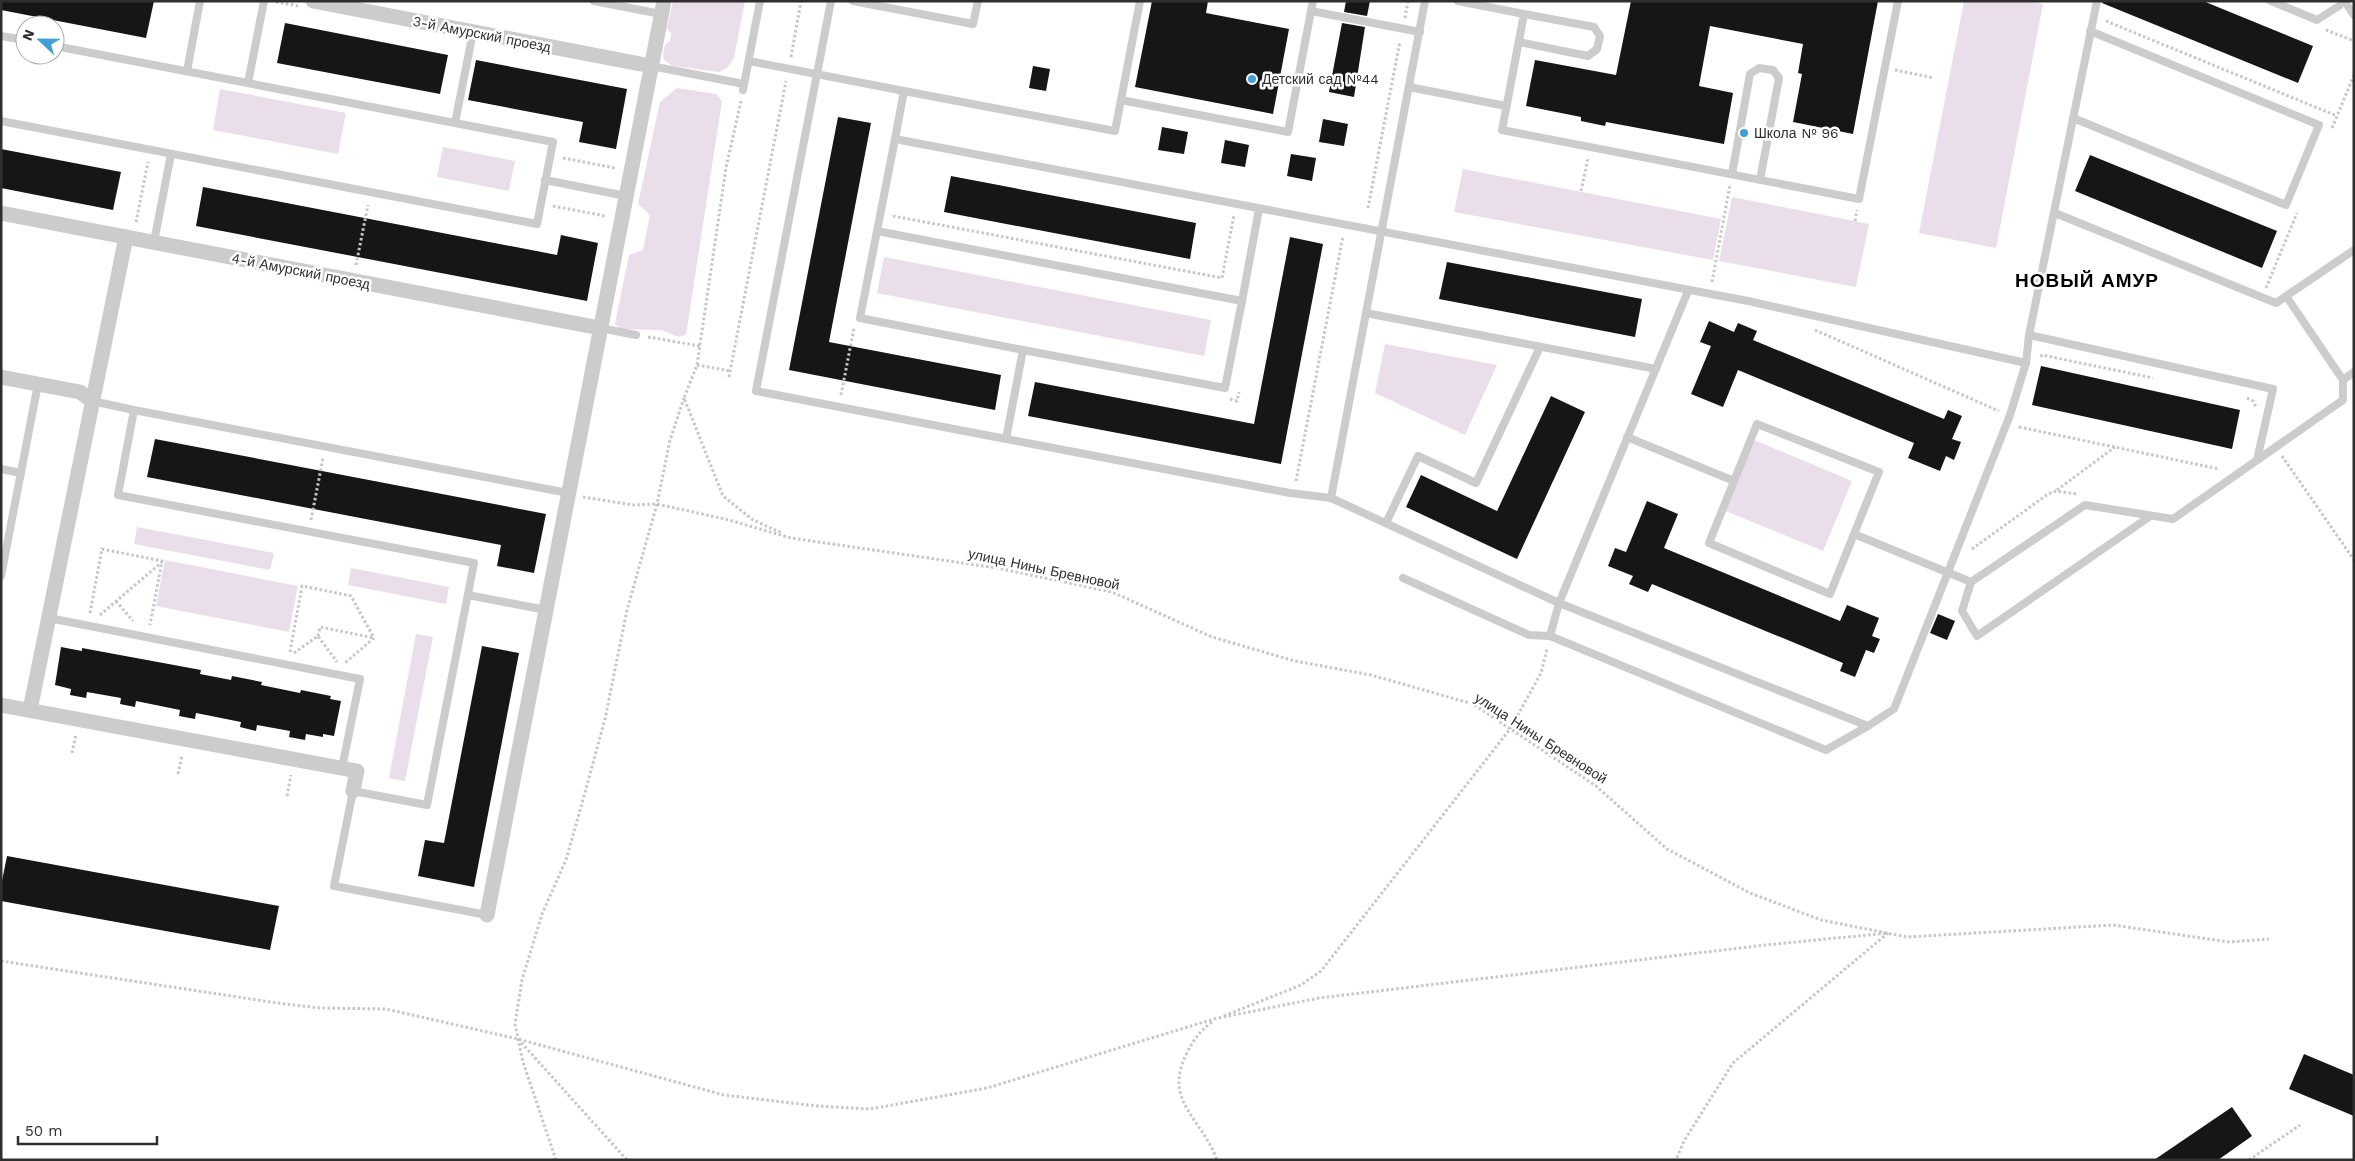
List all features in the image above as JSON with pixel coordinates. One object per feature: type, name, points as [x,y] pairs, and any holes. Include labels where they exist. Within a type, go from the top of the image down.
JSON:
[{"type":"street","name":"3-й Амурский проезд","points":[[307,4],[472,32],[651,66]]},
{"type":"street","points":[[487,916],[662,8]]},
{"type":"street","name":"4-й Амурский проезд","points":[[1,213],[126,237],[154,237],[600,328]]},
{"type":"street","points":[[30,710],[126,237]]},
{"type":"street","points":[[1,377],[80,392],[92,401]]},
{"type":"street","points":[[1,705],[357,771],[353,790]]},
{"type":"lane","points":[[186,71],[200,1]]},
{"type":"lane","points":[[248,83],[264,1]]},
{"type":"lane","points":[[594,1],[662,8]]},
{"type":"lane","points":[[651,66],[744,87],[760,1]]},
{"type":"lane","points":[[831,1],[756,391],[1294,494],[1331,498],[1559,603],[1868,726]]},
{"type":"lane","points":[[853,1],[973,24],[978,1]]},
{"type":"lane","points":[[749,61],[1115,131],[1140,1]]},
{"type":"lane","points":[[1121,100],[1288,132],[1314,1]]},
{"type":"lane","points":[[1331,498],[1426,1]]},
{"type":"lane","points":[[1458,1],[1594,28],[1600,36],[1597,50],[1588,56],[1519,42]]},
{"type":"lane","points":[[1524,14],[1502,130],[1860,199],[1898,1]]},
{"type":"lane","points":[[1403,578],[1529,635],[1550,636],[1826,750],[1894,709],[2010,416],[2026,363],[2029,335],[2097,1]]},
{"type":"lane","points":[[2272,1],[2317,20],[2342,3],[2354,15]]},
{"type":"lane","points":[[1312,12],[1420,32]]},
{"type":"lane","points":[[2073,118],[2286,205],[2319,125],[2090,31]]},
{"type":"lane","points":[[455,123],[472,32]]},
{"type":"lane","points":[[1,36],[15,38]]},
{"type":"lane","points":[[1,121],[170,156],[537,224],[553,142],[65,48]]},
{"type":"lane","points":[[1732,174],[1750,74],[1759,68],[1773,70],[1779,78],[1760,180]]},
{"type":"lane","points":[[1409,87],[1506,106]]},
{"type":"lane","points":[[904,90],[860,318],[1225,388],[1259,209]]},
{"type":"lane","points":[[895,139],[1710,294],[2026,363]]},
{"type":"lane","points":[[154,237],[170,156]]},
{"type":"lane","points":[[545,180],[626,196]]},
{"type":"lane","points":[[2055,213],[2276,303],[2354,250]]},
{"type":"lane","points":[[877,231],[1242,301]]},
{"type":"lane","points":[[1550,636],[1559,603],[1688,291]]},
{"type":"lane","points":[[2149,517],[1977,636],[1962,612],[1972,582],[2085,505],[2149,517],[2173,519],[2343,400],[2343,380],[2286,296]]},
{"type":"lane","points":[[1366,313],[1656,369]]},
{"type":"lane","points":[[600,328],[636,335]]},
{"type":"lane","points":[[2029,335],[2273,389],[2257,460]]},
{"type":"lane","points":[[1386,523],[1418,456],[1476,483],[1540,346]]},
{"type":"lane","points":[[1006,439],[1023,350]]},
{"type":"lane","points":[[2343,380],[2354,372]]},
{"type":"lane","points":[[1,576],[38,384]]},
{"type":"lane","points":[[92,401],[568,493]]},
{"type":"lane","points":[[134,410],[118,495],[474,563],[427,805],[353,790],[334,886],[487,916]]},
{"type":"lane","points":[[1757,424],[1879,472],[1830,594],[1709,543],[1734,481],[1757,424]]},
{"type":"lane","points":[[1627,438],[1734,481]]},
{"type":"lane","points":[[1,469],[21,473]]},
{"type":"lane","points":[[1854,534],[1972,582]]},
{"type":"lane","points":[[468,595],[546,610]]},
{"type":"lane","points":[[49,618],[360,679],[342,768]]},
{"type":"path","points":[[273,1],[307,4]]},
{"type":"path","points":[[729,377],[801,1]]},
{"type":"path","points":[[1368,208],[1408,1]]},
{"type":"path","points":[[2104,20],[2337,116]]},
{"type":"path","points":[[1885,68],[1934,78]]},
{"type":"path","points":[[556,1160],[529,1080],[515,1024],[522,980],[542,914],[566,860],[605,719],[627,610],[656,504],[670,440],[697,365],[726,168],[744,87]]},
{"type":"path","points":[[1581,192],[1590,147]]},
{"type":"path","points":[[154,237],[135,228],[149,155],[170,156]]},
{"type":"path","points":[[558,157],[623,170]]},
{"type":"path","points":[[1710,294],[1732,174]]},
{"type":"path","points":[[355,270],[369,198]]},
{"type":"path","points":[[548,205],[614,218]]},
{"type":"path","points":[[880,213],[1222,278],[1234,214],[1224,212]]},
{"type":"path","points":[[1294,494],[1344,234],[1334,232]]},
{"type":"path","points":[[847,326],[864,330]]},
{"type":"path","points":[[841,398],[854,328]]},
{"type":"path","points":[[1811,329],[2010,416]]},
{"type":"path","points":[[636,335],[700,346]]},
{"type":"path","points":[[2038,364],[2042,355],[2154,378]]},
{"type":"path","points":[[697,365],[730,371]]},
{"type":"path","points":[[1227,399],[1237,401],[1239,391]]},
{"type":"path","points":[[2243,397],[2254,401],[2257,414]]},
{"type":"path","points":[[684,398],[723,496],[753,520],[791,538]]},
{"type":"path","points":[[2020,418],[2017,427],[2219,469],[2227,466]]},
{"type":"path","points":[[2056,490],[2115,447]]},
{"type":"path","points":[[2276,447],[2354,560]]},
{"type":"path","points":[[310,524],[323,454]]},
{"type":"path","name":"улица Нины Бревновой","points":[[568,493],[594,501],[633,505],[656,504],[729,520],[791,538],[997,568],[1112,592],[1212,637],[1295,661],[1371,675],[1473,704],[1596,786],[1667,849],[1750,893],[1821,920],[1888,933]]},
{"type":"path","points":[[87,626],[102,549],[162,561]]},
{"type":"path","points":[[87,626],[162,561]]},
{"type":"path","points":[[147,638],[162,561]]},
{"type":"path","points":[[302,586],[350,596],[374,638],[320,627],[318,636],[289,656],[302,586]]},
{"type":"path","points":[[318,636],[340,667],[374,638]]},
{"type":"path","points":[[1,961],[2,963],[276,1003],[320,1008],[386,1009],[518,1039],[724,1095],[817,1106],[870,1109],[987,1088],[1214,1019],[1301,985],[1321,971],[1510,729],[1530,697],[1541,673],[1550,636]]},
{"type":"path","points":[[286,796],[294,760]]},
{"type":"path","points":[[1217,1160],[1178,1091],[1179,1068],[1196,1035],[1214,1019],[1319,998],[1766,944],[1888,933],[1907,937],[2114,925],[2229,942],[2269,939]]},
{"type":"path","points":[[1676,1160],[1684,1141],[1733,1063],[1888,933]]},
{"type":"path","points":[[518,1039],[627,1160]]},
{"type":"path","points":[[2249,1160],[2300,1125]]},
{"type":"shaded area","points":[[673,1],[745,1],[734,58],[727,68],[719,72],[673,66],[664,60],[664,47],[670,41],[671,33],[667,28]]},
{"type":"shaded area","points":[[1964,1],[2028,1],[2043,4],[1996,248],[1919,233]]},
{"type":"shaded area","points":[[677,88],[716,94],[722,101],[686,335],[679,337],[661,330],[621,329],[615,324],[629,255],[643,250],[650,215],[638,204],[660,102]]},
{"type":"shaded area","points":[[220,89],[346,113],[338,154],[213,130]]},
{"type":"shaded area","points":[[443,147],[515,161],[509,191],[437,177]]},
{"type":"shaded area","points":[[1463,169],[1721,219],[1713,260],[1454,212]]},
{"type":"shaded area","points":[[1732,197],[1869,224],[1856,287],[1719,261]]},
{"type":"shaded area","points":[[884,257],[1211,320],[1204,356],[877,293]]},
{"type":"shaded area","points":[[1385,344],[1497,365],[1465,435],[1375,393]]},
{"type":"shaded area","points":[[1752,439],[1852,481],[1823,551],[1723,510]]},
{"type":"shaded area","points":[[137,527],[274,553],[270,570],[134,544]]},
{"type":"shaded area","points":[[165,560],[298,586],[289,632],[156,606]]},
{"type":"shaded area","points":[[351,568],[449,587],[446,604],[348,585]]},
{"type":"shaded area","points":[[416,634],[433,637],[405,781],[389,778]]},
{"type":"building","points":[[1,1],[154,1],[146,38],[65,22],[65,15],[27,15],[1,10]]},
{"type":"building","points":[[1152,1],[1208,1],[1206,13],[1289,29],[1273,114],[1135,87]]},
{"type":"building","points":[[1346,1],[1370,1],[1367,16],[1344,12]]},
{"type":"building","points":[[1631,1],[1878,1],[1853,134],[1793,122],[1802,74],[1798,73],[1803,44],[1710,26],[1699,86],[1733,93],[1724,144],[1606,122],[1605,126],[1581,121],[1581,117],[1526,106],[1535,60],[1616,75]]},
{"type":"building","points":[[2103,1],[2203,1],[2313,46],[2298,83],[2102,3]]},
{"type":"building","points":[[285,23],[448,55],[440,94],[277,63]]},
{"type":"building","points":[[1342,23],[1365,27],[1354,97],[1329,92]]},
{"type":"building","points":[[476,60],[627,89],[616,149],[579,142],[583,122],[468,100]]},
{"type":"building","points":[[1033,66],[1050,69],[1046,91],[1029,88]]},
{"type":"building","points":[[838,117],[871,123],[829,342],[1001,375],[995,410],[789,370]]},
{"type":"building","points":[[1323,119],[1348,124],[1344,146],[1319,142]]},
{"type":"building","points":[[1162,127],[1188,132],[1184,154],[1158,150]]},
{"type":"building","points":[[1225,140],[1249,145],[1245,167],[1221,163]]},
{"type":"building","points":[[1,149],[121,172],[113,210],[1,188]]},
{"type":"building","points":[[1291,154],[1316,158],[1312,181],[1287,176]]},
{"type":"building","points":[[2090,155],[2277,231],[2262,268],[2075,191]]},
{"type":"building","points":[[951,176],[1196,223],[1190,259],[944,212]]},
{"type":"building","points":[[203,187],[557,255],[561,235],[598,243],[587,301],[196,226]]},
{"type":"building","points":[[1290,237],[1323,244],[1281,464],[1028,416],[1035,382],[1254,424]]},
{"type":"building","points":[[1447,262],[1642,299],[1635,337],[1439,299]]},
{"type":"building","points":[[1709,321],[1734,332],[1738,323],[1757,331],[1753,340],[1944,419],[1948,410],[1962,416],[1952,439],[1961,442],[1954,460],[1946,456],[1940,471],[1908,458],[1914,443],[1738,370],[1723,407],[1691,394],[1711,346],[1700,342]]},
{"type":"building","points":[[2041,366],[2240,410],[2232,449],[2032,405]]},
{"type":"building","points":[[1551,396],[1585,412],[1517,559],[1406,507],[1421,475],[1497,511]]},
{"type":"building","points":[[155,439],[546,514],[534,573],[497,566],[501,545],[147,477]]},
{"type":"building","points":[[1647,501],[1678,514],[1664,548],[1840,621],[1847,605],[1879,618],[1872,636],[1880,639],[1874,653],[1866,650],[1855,677],[1840,671],[1843,663],[1652,584],[1648,592],[1629,584],[1633,576],[1608,566],[1615,548],[1626,552]]},
{"type":"building","points":[[1938,614],[1955,621],[1947,640],[1930,633]]},
{"type":"building","points":[[482,646],[519,653],[474,887],[418,876],[425,840],[444,843]]},
{"type":"building","points":[[61,647],[82,651],[82,648],[201,670],[200,674],[231,680],[232,676],[262,682],[261,685],[300,693],[301,690],[331,696],[330,699],[341,701],[334,736],[323,734],[323,737],[306,734],[305,740],[289,737],[290,731],[257,725],[256,731],[240,727],[241,722],[196,713],[195,719],[179,716],[180,710],[136,701],[135,707],[120,704],[121,698],[87,692],[86,698],[70,695],[71,689],[55,685]]},
{"type":"building","points":[[7,856],[279,906],[270,950],[1,901],[1,886]]},
{"type":"building","points":[[2304,1054],[2354,1075],[2354,1116],[2289,1089]]},
{"type":"building","points":[[2232,1107],[2252,1136],[2218,1160],[2154,1160]]},
{"type":"place","name":"Детский сад №44","points":[[1252,79]]},
{"type":"place","name":"Школа № 96","points":[[1744,133]]},
{"type":"district","name":"НОВЫЙ АМУР","points":[[2087,280]]}]
